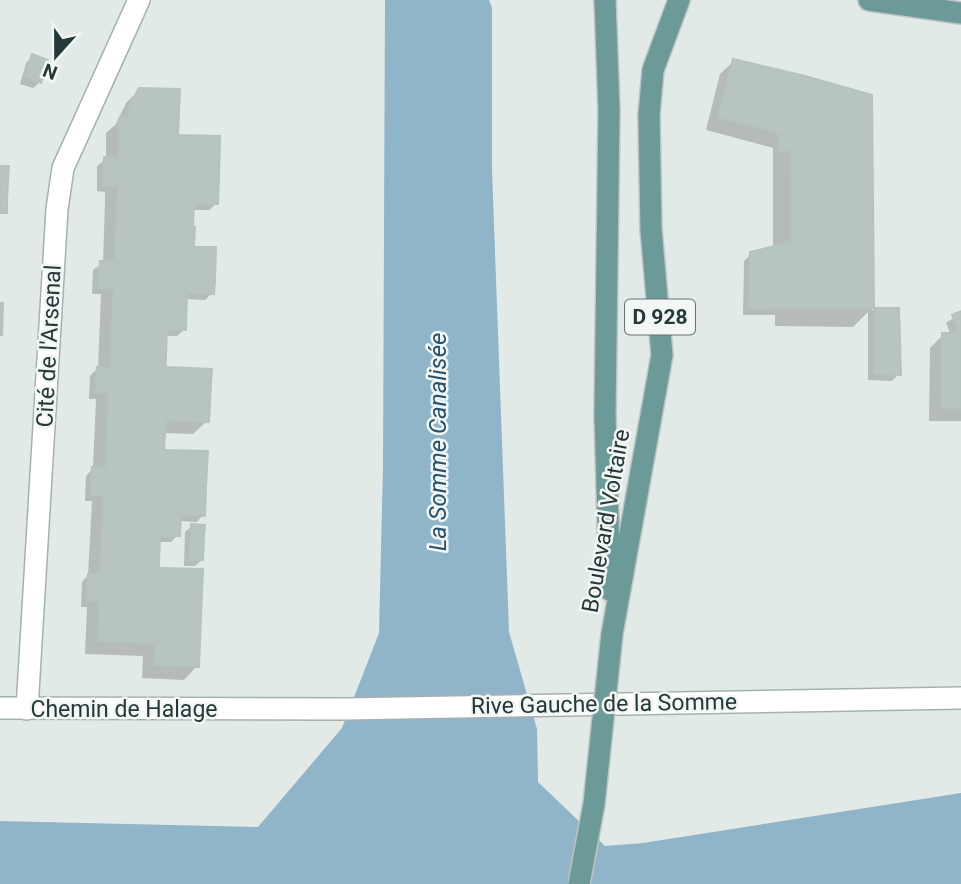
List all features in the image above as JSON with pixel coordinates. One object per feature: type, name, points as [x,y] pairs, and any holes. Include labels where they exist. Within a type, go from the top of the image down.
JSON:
[{"type":"main road","name":"Boulevard Voltaire","points":[[605,0],[609,110],[605,415],[612,634]]},
{"type":"main road","name":"Boulevard Voltaire","points":[[612,634],[662,355],[651,229],[649,115],[653,69],[679,0]]},
{"type":"main road","points":[[869,0],[959,13]]},
{"type":"main road","points":[[932,0],[959,13]]},
{"type":"main road","name":"D 928","points":[[579,884],[594,804],[612,634]]},
{"type":"street","name":"Cité de l'Arsenal","points":[[27,709],[59,195],[63,168],[139,0]]},
{"type":"street","name":"Rive Gauche de la Somme","points":[[247,709],[961,698]]},
{"type":"street","name":"Chemin de Halage","points":[[0,708],[247,709]]},
{"type":"water","name":"La Somme Canalisée","points":[[385,0],[489,0],[492,8],[492,170],[509,632],[537,729],[538,782],[605,846],[643,843],[961,793],[961,884],[0,884],[0,821],[258,827],[342,728],[379,633],[383,467]]},
{"type":"building","points":[[32,54],[48,60],[41,83],[25,77]]},
{"type":"building","points":[[733,59],[805,76],[790,136],[718,117]]},
{"type":"building","points":[[805,76],[872,95],[874,308],[793,308],[790,136]]},
{"type":"building","points":[[139,88],[180,89],[178,135],[220,136],[219,176],[119,171],[119,118],[129,118],[129,106]]},
{"type":"building","points":[[779,133],[790,136],[790,150],[779,151]]},
{"type":"building","points":[[104,157],[119,158],[119,171],[103,170]]},
{"type":"building","points":[[0,166],[9,166],[7,199],[0,199]]},
{"type":"building","points":[[103,170],[119,171],[118,186],[103,185]]},
{"type":"building","points":[[119,171],[174,174],[172,226],[116,223]]},
{"type":"building","points":[[174,174],[219,176],[218,204],[184,203],[185,186],[174,186]]},
{"type":"building","points":[[174,186],[185,186],[184,203],[173,202]]},
{"type":"building","points":[[0,199],[7,199],[7,213],[0,213]]},
{"type":"building","points":[[173,202],[194,203],[193,227],[172,226]]},
{"type":"building","points":[[116,223],[172,226],[169,278],[114,275]]},
{"type":"building","points":[[172,226],[195,227],[194,247],[216,247],[215,280],[169,278]]},
{"type":"building","points":[[792,242],[793,308],[749,309],[750,252]]},
{"type":"building","points":[[100,261],[115,261],[114,275],[99,275]]},
{"type":"building","points":[[99,275],[114,275],[114,288],[98,288]]},
{"type":"building","points":[[114,275],[169,278],[167,329],[112,328]]},
{"type":"building","points":[[169,278],[215,280],[214,294],[169,292]]},
{"type":"building","points":[[169,292],[187,293],[186,330],[167,329]]},
{"type":"building","points":[[0,303],[3,303],[2,335],[0,335]]},
{"type":"building","points":[[874,308],[899,308],[901,375],[874,374]]},
{"type":"building","points":[[961,311],[961,333],[960,333],[952,315]]},
{"type":"building","points":[[112,328],[167,329],[165,382],[109,380]]},
{"type":"building","points":[[942,333],[961,333],[961,408],[942,408]]},
{"type":"building","points":[[97,367],[110,368],[109,380],[96,379]]},
{"type":"building","points":[[165,367],[212,369],[211,384],[165,382]]},
{"type":"building","points":[[96,379],[109,380],[109,393],[95,393]]},
{"type":"building","points":[[109,380],[211,384],[209,422],[166,420],[165,434],[107,431]]},
{"type":"building","points":[[107,431],[165,434],[162,485],[105,483]]},
{"type":"building","points":[[164,450],[208,451],[206,487],[162,485]]},
{"type":"building","points":[[92,467],[106,468],[105,483],[91,482]]},
{"type":"building","points":[[91,482],[105,483],[104,495],[91,495]]},
{"type":"building","points":[[105,483],[162,485],[160,536],[102,533]]},
{"type":"building","points":[[162,485],[206,487],[205,516],[161,513]]},
{"type":"building","points":[[161,513],[181,515],[180,536],[160,536]]},
{"type":"building","points":[[191,524],[205,525],[204,537],[191,536]]},
{"type":"building","points":[[102,533],[160,536],[158,589],[100,586]]},
{"type":"building","points":[[191,536],[204,537],[203,560],[190,560]]},
{"type":"building","points":[[159,568],[203,569],[202,591],[158,589]]},
{"type":"building","points":[[88,574],[101,574],[100,586],[87,586]]},
{"type":"building","points":[[87,586],[100,586],[99,601],[87,601]]},
{"type":"building","points":[[100,586],[158,589],[156,643],[98,641]]},
{"type":"building","points":[[158,589],[202,591],[199,667],[154,665]]}]
